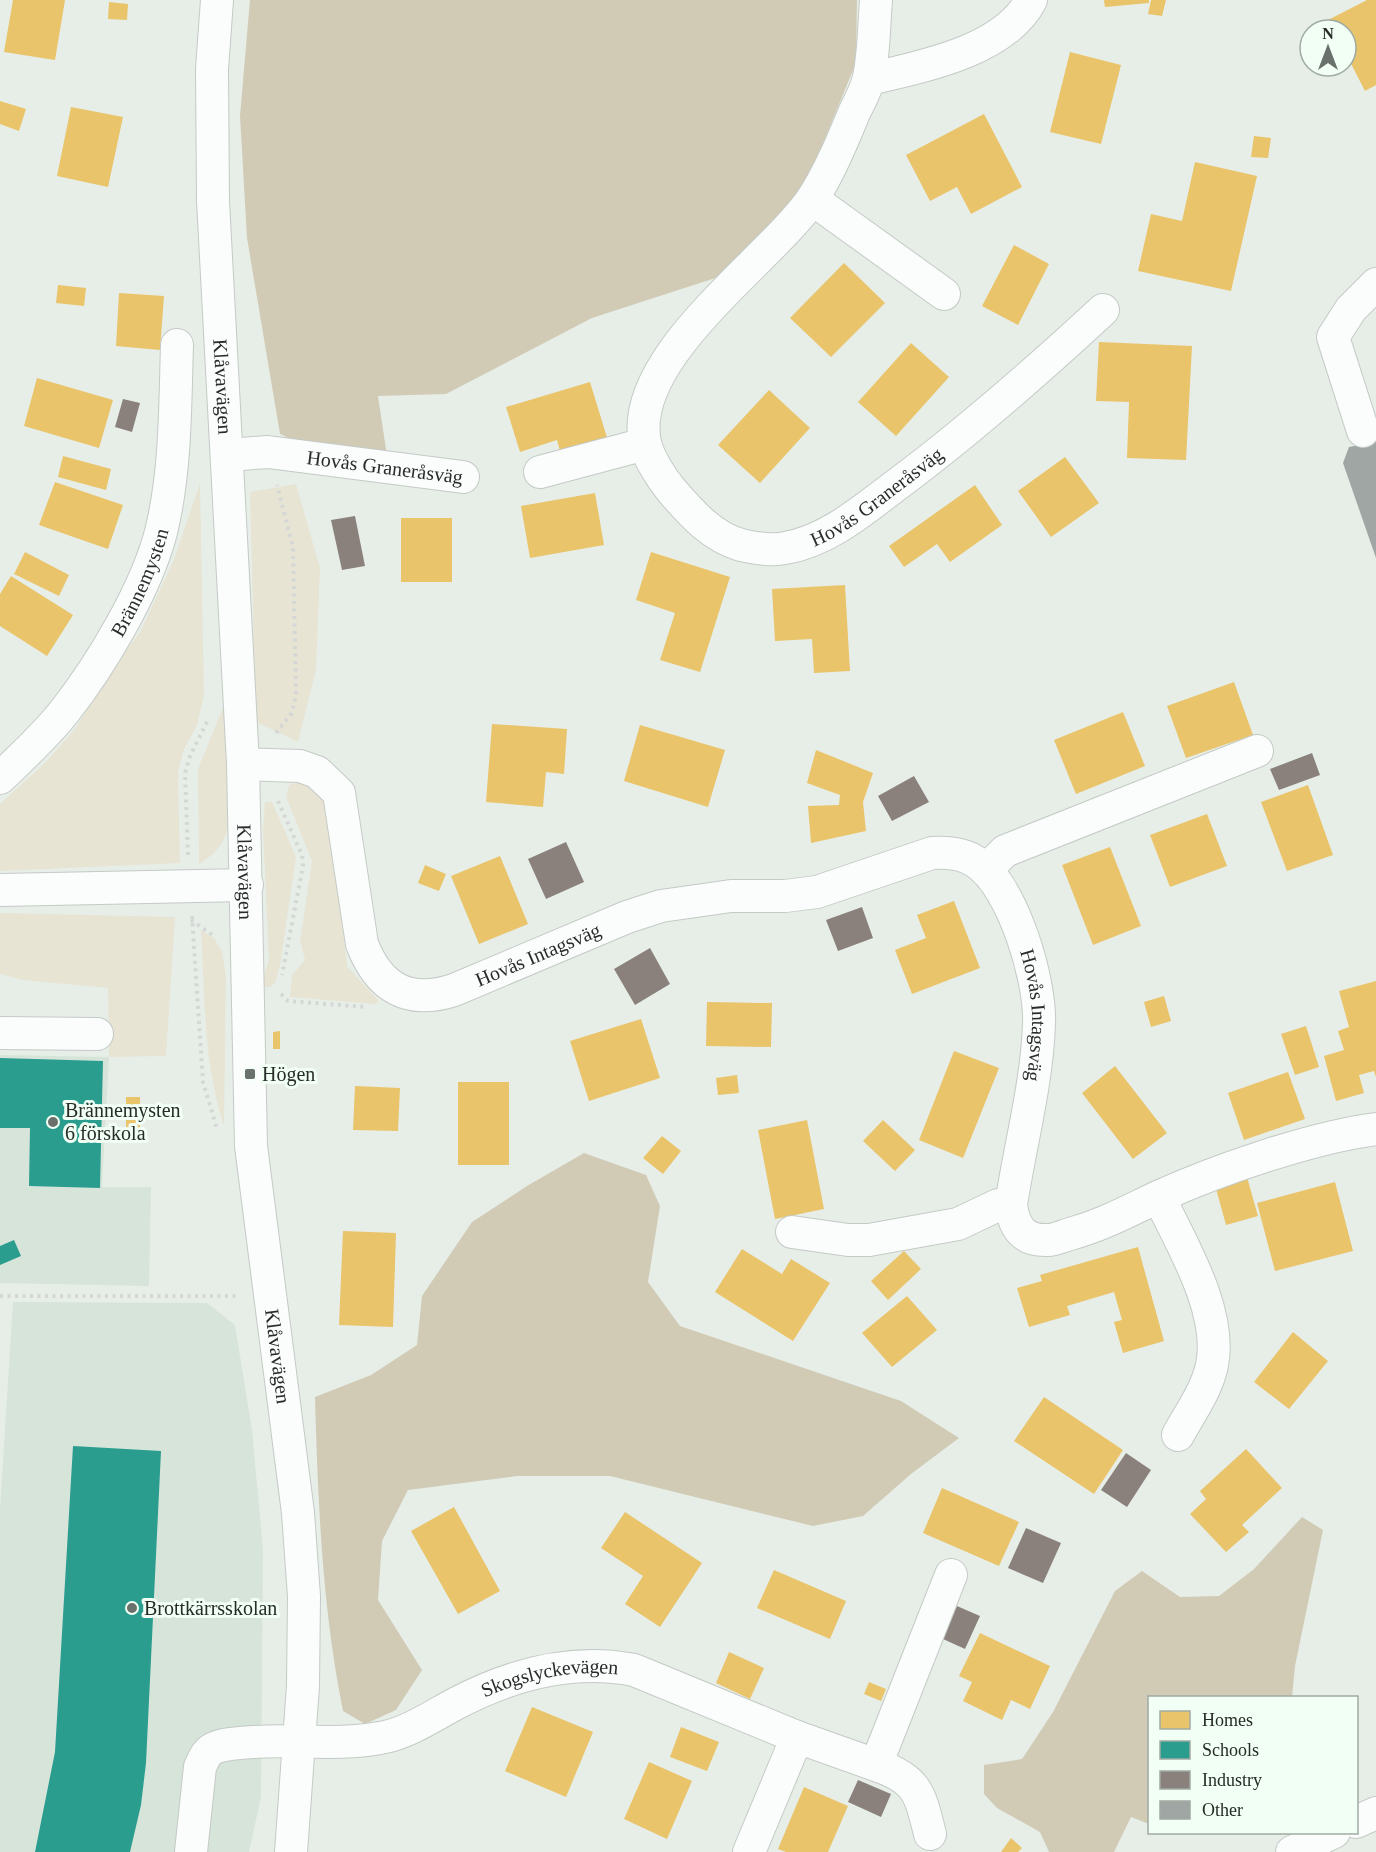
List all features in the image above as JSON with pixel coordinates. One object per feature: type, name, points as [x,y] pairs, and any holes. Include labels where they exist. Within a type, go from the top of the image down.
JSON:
[{"type":"street","name":"Klåvavägen","points":[[217,0],[212,136],[217,306],[228,455],[243,764],[251,1146],[298,1513],[304,1596],[300,1742],[291,1852]]},
{"type":"street","name":"Hovås Graneråsväg","points":[[876,0],[869,79],[833,164],[812,199],[790,226],[710,307],[672,356],[650,400],[646,415],[645,444],[665,483],[692,514],[709,528],[727,540],[743,545],[783,549],[829,532],[902,481],[1008,397],[1103,310]]},
{"type":"street","points":[[869,79],[924,66],[971,48],[1010,27],[1024,13],[1031,0]]},
{"type":"street","points":[[812,199],[945,294]]},
{"type":"street","points":[[1363,431],[1333,337],[1351,309],[1376,284]]},
{"type":"street","name":"Brännemysten","points":[[0,778],[39,741],[65,710],[131,607],[149,566],[161,532],[166,502],[175,423],[177,345]]},
{"type":"street","points":[[540,472],[645,444]]},
{"type":"street","name":"Hovås Graneråsväg","points":[[228,455],[268,452],[463,477]]},
{"type":"street","points":[[986,870],[1005,851],[1257,751]]},
{"type":"street","name":"Hovås Intagsväg","points":[[243,764],[300,766],[317,772],[339,793],[362,944],[369,962],[388,984],[420,997],[436,996],[454,990],[627,917],[662,906],[731,896],[785,896],[817,892],[932,853],[949,852],[963,856],[986,870],[999,887],[1012,915],[1038,994],[1039,1022],[1035,1062],[1011,1204],[1013,1219],[1020,1232],[1034,1239],[1050,1240],[1107,1224],[1159,1197],[1288,1151],[1376,1129]]},
{"type":"street","points":[[0,890],[247,885]]},
{"type":"street","points":[[0,1033],[98,1034]]},
{"type":"street","points":[[1159,1197],[1202,1289],[1209,1314],[1212,1345],[1213,1363],[1207,1382],[1178,1435]]},
{"type":"street","points":[[792,1232],[848,1240],[869,1240],[958,1224],[998,1204],[1011,1204]]},
{"type":"street","points":[[876,1765],[951,1575]]},
{"type":"street","name":"Skogslyckevägen","points":[[300,1742],[348,1742],[382,1738],[409,1728],[477,1693],[539,1671],[587,1665],[612,1665],[634,1670],[797,1737],[900,1773],[920,1796],[930,1834]]},
{"type":"street","points":[[749,1852],[797,1737]]},
{"type":"street","points":[[191,1852],[200,1767],[206,1755],[216,1747],[237,1743],[273,1740],[300,1742]]},
{"type":"street","points":[[1358,1821],[1376,1813]]},
{"type":"street","points":[[1292,1852],[1332,1834]]},
{"type":"path","points":[[181,917],[201,925],[217,940]]},
{"type":"path","points":[[0,1296],[242,1296]]},
{"type":"shaded area","points":[[250,0],[857,0],[856,63],[807,182],[737,271],[592,318],[446,394],[378,396],[387,456],[321,453],[280,434],[247,238],[240,116]]},
{"type":"shaded area","points":[[200,483],[204,696],[197,725],[184,749],[178,771],[180,863],[0,871],[0,804],[45,763],[75,729],[109,674],[140,632],[173,562]]},
{"type":"shaded area","points":[[296,484],[320,568],[316,670],[298,742],[256,722],[250,492]]},
{"type":"shaded area","points":[[224,705],[229,771],[229,823],[224,839],[218,848],[199,864],[198,769]]},
{"type":"shaded area","points":[[300,782],[317,790],[330,803],[347,966],[379,1001],[374,1004],[290,997],[292,975],[305,960],[300,941],[312,861],[286,797],[289,785]]},
{"type":"shaded area","points":[[265,802],[272,802],[296,857],[280,966],[275,983],[270,987],[260,988],[269,960],[263,830]]},
{"type":"shaded area","points":[[0,913],[175,917],[166,1056],[109,1057],[108,988],[23,980],[0,974]]},
{"type":"shaded area","points":[[201,930],[214,938],[222,952],[226,977],[224,1126],[212,1078],[209,1054],[204,1005]]},
{"type":"shaded area","name":"Brännemysten 6 förskola","points":[[0,1055],[109,1057],[102,1187],[151,1187],[149,1286],[0,1283]]},
{"type":"shaded area","points":[[584,1153],[646,1175],[660,1206],[648,1282],[680,1326],[901,1401],[959,1438],[911,1474],[863,1516],[813,1526],[610,1476],[517,1476],[408,1490],[382,1541],[378,1600],[422,1670],[396,1710],[365,1724],[343,1711],[330,1633],[322,1555],[315,1397],[371,1375],[417,1345],[422,1296],[472,1222],[527,1186]]},
{"type":"shaded area","name":"Brottkärrsskolan","points":[[13,1302],[207,1303],[235,1325],[252,1430],[263,1549],[261,1797],[249,1852],[0,1852],[0,1508]]},
{"type":"shaded area","points":[[1302,1517],[1323,1530],[1295,1666],[1292,1696],[1148,1696],[1148,1824],[1131,1817],[1114,1852],[1049,1852],[1040,1832],[997,1808],[984,1794],[984,1765],[1022,1759],[1053,1712],[1115,1591],[1142,1571],[1180,1597],[1219,1596],[1254,1569]]},
{"type":"building: Homes","points":[[13,0],[65,0],[55,60],[4,52]]},
{"type":"building: Homes","points":[[1104,0],[1149,0],[1149,3],[1105,7]]},
{"type":"building: Homes","points":[[1151,0],[1166,0],[1162,16],[1148,14]]},
{"type":"building: Homes","points":[[1367,0],[1376,0],[1376,85],[1365,91],[1358,77],[1358,18],[1332,18]]},
{"type":"building: Homes","points":[[109,2],[128,4],[127,20],[108,19]]},
{"type":"building: Homes","points":[[1070,52],[1121,65],[1101,144],[1050,132]]},
{"type":"building: Homes","points":[[0,101],[26,109],[19,131],[0,124]]},
{"type":"building: Homes","points":[[71,107],[123,117],[108,187],[57,176]]},
{"type":"building: Homes","points":[[984,114],[1022,187],[971,214],[957,187],[930,201],[906,155]]},
{"type":"building: Homes","points":[[1254,136],[1271,138],[1268,158],[1251,157]]},
{"type":"building: Homes","points":[[1195,162],[1257,176],[1231,291],[1138,271],[1151,214],[1182,221]]},
{"type":"building: Homes","points":[[1014,245],[1049,264],[1018,325],[982,306]]},
{"type":"building: Homes","points":[[844,263],[885,303],[831,357],[790,318]]},
{"type":"building: Homes","points":[[58,285],[86,288],[84,306],[56,303]]},
{"type":"building: Homes","points":[[119,293],[164,296],[160,350],[116,346]]},
{"type":"building: Homes","points":[[1099,342],[1192,346],[1186,460],[1127,458],[1129,402],[1096,401]]},
{"type":"building: Homes","points":[[911,343],[949,377],[896,436],[858,402]]},
{"type":"building: Homes","points":[[37,378],[113,400],[99,448],[24,426]]},
{"type":"building: Homes","points":[[590,382],[609,444],[562,458],[557,440],[520,452],[506,407]]},
{"type":"building: Homes","points":[[769,390],[810,428],[760,483],[718,445]]},
{"type":"building: Homes","points":[[63,456],[111,469],[106,490],[58,477]]},
{"type":"building: Homes","points":[[1065,457],[1099,503],[1051,537],[1018,491]]},
{"type":"building: Homes","points":[[55,482],[123,505],[108,549],[39,525]]},
{"type":"building: Homes","points":[[975,485],[1002,525],[950,562],[937,544],[904,567],[889,546]]},
{"type":"building: Homes","points":[[595,493],[604,545],[530,558],[521,506]]},
{"type":"building: Homes","points":[[401,518],[452,518],[452,582],[401,582]]},
{"type":"building: Homes","points":[[25,552],[69,575],[59,596],[14,574]]},
{"type":"building: Homes","points":[[651,552],[730,577],[700,672],[660,660],[675,613],[636,600]]},
{"type":"building: Homes","points":[[11,576],[73,615],[47,656],[0,626],[0,594]]},
{"type":"building: Homes","points":[[845,585],[850,671],[814,673],[812,639],[775,641],[772,589]]},
{"type":"building: Homes","points":[[1234,682],[1253,735],[1186,758],[1167,706]]},
{"type":"building: Homes","points":[[1123,712],[1145,766],[1076,794],[1054,740]]},
{"type":"building: Homes","points":[[492,724],[567,729],[564,774],[546,772],[543,807],[486,802]]},
{"type":"building: Homes","points":[[640,725],[725,750],[708,807],[624,781]]},
{"type":"building: Homes","points":[[816,750],[873,773],[863,802],[866,831],[811,843],[808,806],[839,805],[840,795],[807,783]]},
{"type":"building: Homes","points":[[1308,785],[1333,855],[1287,871],[1261,802]]},
{"type":"building: Homes","points":[[1207,814],[1227,866],[1170,887],[1150,835]]},
{"type":"building: Homes","points":[[1110,847],[1141,926],[1093,945],[1062,865]]},
{"type":"building: Homes","points":[[500,856],[528,924],[479,944],[451,876]]},
{"type":"building: Homes","points":[[425,865],[446,874],[439,891],[418,883]]},
{"type":"building: Homes","points":[[954,901],[980,968],[912,994],[895,950],[926,938],[917,915]]},
{"type":"building: Homes","points":[[1376,981],[1376,1077],[1374,1071],[1359,1075],[1364,1093],[1336,1101],[1324,1056],[1344,1050],[1338,1031],[1349,1027],[1339,991]]},
{"type":"building: Homes","points":[[1164,996],[1171,1021],[1151,1027],[1144,1002]]},
{"type":"building: Homes","points":[[707,1002],[772,1003],[771,1047],[706,1046]]},
{"type":"building: Homes","points":[[641,1019],[660,1078],[589,1101],[570,1041]]},
{"type":"building: Homes","points":[[1306,1026],[1319,1067],[1295,1075],[1281,1034]]},
{"type":"building: Homes","points":[[280,1031],[280,1049],[273,1049],[273,1032]]},
{"type":"building: Homes","points":[[954,1051],[999,1068],[963,1158],[919,1140]]},
{"type":"building: Homes","points":[[1115,1066],[1167,1133],[1133,1159],[1082,1093]]},
{"type":"building: Homes","points":[[1288,1072],[1305,1119],[1244,1140],[1228,1093]]},
{"type":"building: Homes","points":[[737,1075],[739,1093],[718,1095],[716,1078]]},
{"type":"building: Homes","points":[[458,1082],[509,1082],[509,1165],[458,1165]]},
{"type":"building: Homes","points":[[355,1086],[400,1088],[398,1131],[353,1130]]},
{"type":"building: Homes","points":[[126,1097],[140,1097],[140,1128],[126,1128]]},
{"type":"building: Homes","points":[[807,1120],[824,1209],[775,1219],[758,1130]]},
{"type":"building: Homes","points":[[883,1120],[915,1150],[895,1171],[863,1141]]},
{"type":"building: Homes","points":[[662,1136],[681,1151],[663,1174],[643,1158]]},
{"type":"building: Homes","points":[[1247,1177],[1258,1216],[1226,1225],[1215,1185]]},
{"type":"building: Homes","points":[[1335,1182],[1353,1251],[1275,1271],[1257,1203]]},
{"type":"building: Homes","points":[[343,1231],[396,1233],[393,1327],[339,1325]]},
{"type":"building: Homes","points":[[1138,1247],[1164,1341],[1123,1353],[1114,1322],[1122,1320],[1114,1292],[1067,1306],[1070,1315],[1029,1327],[1017,1288],[1042,1281],[1040,1275]]},
{"type":"building: Homes","points":[[742,1249],[782,1274],[791,1259],[830,1283],[793,1341],[715,1292]]},
{"type":"building: Homes","points":[[904,1251],[921,1269],[888,1300],[871,1281]]},
{"type":"building: Homes","points":[[907,1296],[937,1330],[892,1367],[862,1333]]},
{"type":"building: Homes","points":[[1293,1332],[1328,1361],[1289,1409],[1254,1382]]},
{"type":"building: Homes","points":[[1044,1397],[1123,1450],[1094,1494],[1014,1441]]},
{"type":"building: Homes","points":[[1246,1449],[1282,1488],[1242,1525],[1249,1532],[1226,1552],[1190,1514],[1206,1499],[1200,1491]]},
{"type":"building: Homes","points":[[942,1488],[1019,1522],[999,1566],[923,1533]]},
{"type":"building: Homes","points":[[454,1507],[500,1591],[458,1614],[411,1531]]},
{"type":"building: Homes","points":[[625,1512],[702,1563],[660,1627],[625,1604],[643,1576],[601,1548]]},
{"type":"building: Homes","points":[[774,1570],[846,1601],[830,1639],[757,1608]]},
{"type":"building: Homes","points":[[980,1633],[1050,1666],[1030,1709],[1011,1700],[1002,1720],[963,1701],[972,1682],[959,1676]]},
{"type":"building: Homes","points":[[729,1652],[764,1668],[750,1699],[716,1683]]},
{"type":"building: Homes","points":[[869,1682],[886,1689],[881,1701],[864,1694]]},
{"type":"building: Homes","points":[[532,1707],[593,1732],[566,1797],[505,1771]]},
{"type":"building: Homes","points":[[681,1727],[719,1742],[707,1771],[670,1757]]},
{"type":"building: Homes","points":[[649,1762],[692,1781],[667,1839],[624,1819]]},
{"type":"building: Homes","points":[[804,1787],[848,1806],[828,1852],[786,1852],[778,1849]]},
{"type":"building: Homes","points":[[1011,1838],[1022,1848],[1018,1852],[1001,1852]]},
{"type":"building: Schools","points":[[0,1058],[103,1061],[100,1188],[29,1186],[30,1128],[0,1128]]},
{"type":"building: Schools","points":[[14,1240],[21,1256],[0,1265],[0,1246]]},
{"type":"building: Schools","points":[[73,1446],[161,1451],[146,1763],[141,1805],[130,1852],[35,1852],[55,1752]]},
{"type":"building: Industry","points":[[123,399],[140,403],[132,432],[115,427]]},
{"type":"building: Industry","points":[[355,516],[365,566],[342,570],[331,520]]},
{"type":"building: Industry","points":[[1312,753],[1320,775],[1279,790],[1270,769]]},
{"type":"building: Industry","points":[[914,776],[929,802],[892,821],[878,796]]},
{"type":"building: Industry","points":[[566,842],[584,882],[546,899],[528,859]]},
{"type":"building: Industry","points":[[862,907],[873,938],[838,951],[826,920]]},
{"type":"building: Industry","points":[[650,948],[670,984],[635,1005],[614,969]]},
{"type":"building: Industry","points":[[1126,1453],[1151,1470],[1127,1507],[1101,1490]]},
{"type":"building: Industry","points":[[1026,1528],[1061,1543],[1043,1583],[1008,1568]]},
{"type":"building: Industry","points":[[957,1606],[980,1616],[965,1649],[943,1639]]},
{"type":"building: Industry","points":[[858,1780],[891,1794],[881,1817],[848,1802]]},
{"type":"building: Other","points":[[1376,442],[1376,558],[1343,463],[1349,447]]},
{"type":"place","name":"Högen","points":[[250,1074]]},
{"type":"place","name":"Brännemysten 6 förskola","points":[[53,1122]]},
{"type":"place","name":"Brottkärrsskolan","points":[[132,1608]]}]
